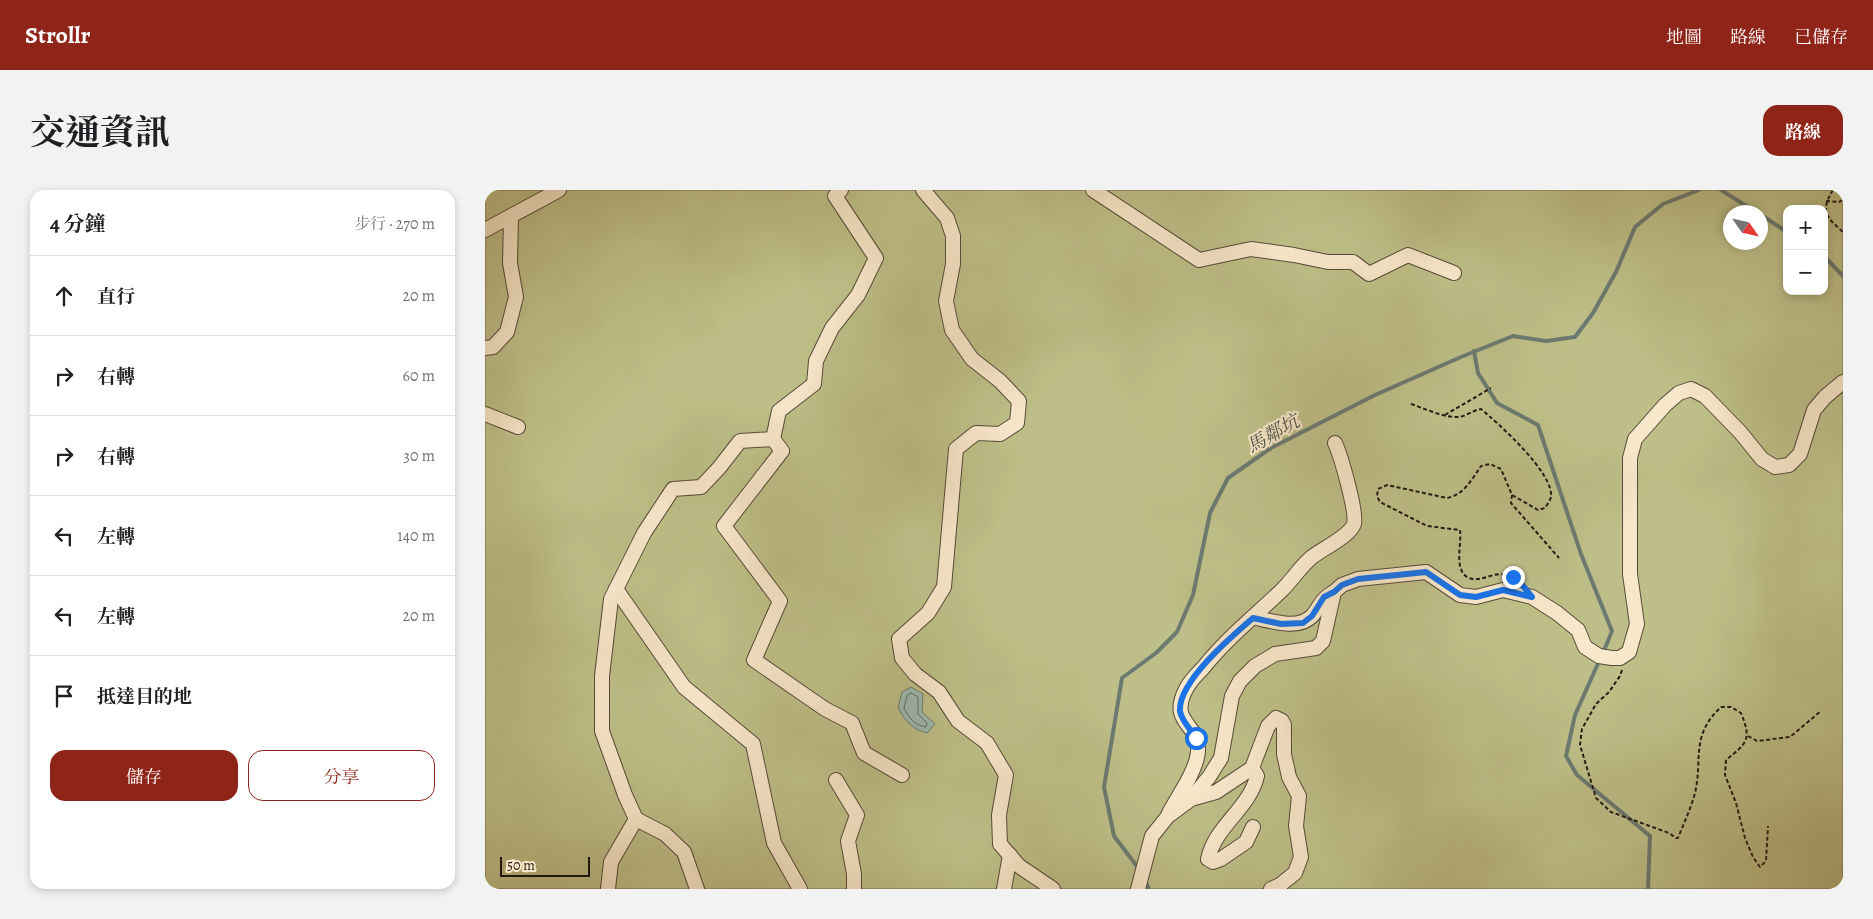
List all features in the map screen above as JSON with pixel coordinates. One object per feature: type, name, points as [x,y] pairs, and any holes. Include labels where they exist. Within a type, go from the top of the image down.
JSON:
[{"type":"street","points":[[485,230],[559,190]]},
{"type":"street","points":[[841,190],[835,196],[876,258],[858,295],[832,328],[816,361],[814,384],[779,411],[773,438],[782,450],[724,526],[780,601],[754,660],[825,709],[852,723],[864,753],[903,775]]},
{"type":"street","points":[[923,190],[947,218],[953,236],[953,264],[946,301],[952,330],[972,360],[1000,381],[1019,401],[1017,423],[1000,434],[976,434],[956,449],[945,587],[928,613],[899,639],[902,658],[915,674],[939,692],[958,721],[987,743],[1006,775],[999,816],[1000,844],[1019,866],[1053,889]]},
{"type":"street","points":[[1093,190],[1199,260],[1251,249],[1293,254],[1328,262],[1353,262],[1369,274],[1408,255],[1455,274]]},
{"type":"street","points":[[485,348],[493,347],[507,332],[516,297],[510,263],[511,217]]},
{"type":"street","points":[[1253,618],[1281,624],[1303,623],[1312,616],[1324,597],[1342,585],[1358,579],[1426,572],[1460,595],[1476,597],[1503,590],[1532,597],[1557,613],[1578,630],[1585,647],[1605,657],[1620,658],[1629,652],[1637,624],[1630,574],[1630,458],[1635,439],[1665,405],[1679,393],[1691,389],[1705,396],[1740,432],[1762,459],[1775,466],[1789,465],[1799,454],[1814,410],[1825,397],[1843,382]]},
{"type":"street","points":[[485,414],[518,427]]},
{"type":"street","points":[[697,889],[684,852],[665,834],[636,819],[625,796],[601,731],[602,676],[611,599],[643,533],[673,489],[701,487],[740,441],[773,438]]},
{"type":"street","points":[[1138,887],[1152,836],[1168,816],[1194,766],[1198,751],[1196,738],[1180,713],[1181,701],[1188,686],[1216,651],[1283,589],[1311,557],[1349,531],[1354,524],[1354,513],[1340,455],[1335,443]]},
{"type":"street","points":[[616,589],[684,687],[753,744],[774,843],[800,889]]},
{"type":"street","points":[[1168,816],[1191,799],[1209,777],[1221,758],[1232,696],[1240,681],[1255,666],[1275,654],[1316,648],[1323,641],[1334,592]]},
{"type":"street","points":[[1191,799],[1216,792],[1252,768],[1268,726],[1276,718],[1282,721],[1284,725],[1284,754],[1289,777],[1299,796],[1296,826],[1301,857],[1295,873],[1280,885],[1271,889]]},
{"type":"street","points":[[1252,768],[1257,776],[1255,787],[1220,832],[1208,859],[1213,862],[1221,859],[1246,842],[1253,827]]},
{"type":"street","points":[[836,780],[857,815],[848,841],[854,874],[854,889]]},
{"type":"street","points":[[609,889],[611,862],[636,819]]},
{"type":"street","points":[[1004,889],[1010,855]]},
{"type":"street","points":[[854,874],[865,889]]},
{"type":"path","points":[[1833,190],[1826,201],[1825,213],[1843,232]]},
{"type":"path","points":[[1826,201],[1839,202],[1843,200]]},
{"type":"path","points":[[1445,415],[1491,388]]},
{"type":"path","points":[[1411,404],[1459,418],[1472,410],[1481,409],[1494,420],[1540,467],[1549,484],[1551,498],[1545,508],[1538,510],[1512,495]]},
{"type":"path","points":[[1518,581],[1513,577],[1499,573],[1470,579],[1462,573],[1460,565],[1460,530],[1427,526],[1380,502],[1377,496],[1378,489],[1387,485],[1447,498],[1452,497],[1464,490],[1481,466],[1490,464],[1501,469],[1512,495],[1511,503],[1559,558]]},
{"type":"path","points":[[1629,652],[1620,676],[1596,704],[1582,729],[1580,744],[1596,798],[1611,812],[1669,832],[1678,838],[1695,793],[1698,744],[1711,717],[1721,707],[1731,707],[1741,713],[1748,736],[1742,747],[1726,760],[1725,775],[1736,803],[1745,838],[1753,858],[1760,866],[1766,861],[1768,826]]},
{"type":"path","points":[[1748,736],[1757,741],[1790,737],[1821,711]]},
{"type":"green space","points":[[485,190],[1843,190],[1843,889],[485,889]]},
{"type":"water","points":[[911,687],[923,694],[922,712],[935,724],[927,733],[910,724],[898,708],[902,692]]},
{"type":"waterway","name":"馬鄰坑","points":[[1139,869],[1114,836],[1104,787],[1122,678],[1156,653],[1177,632],[1193,595],[1210,513],[1228,478],[1271,448],[1375,395],[1461,357],[1513,336],[1546,341],[1575,337],[1593,313],[1616,272],[1635,227],[1663,204],[1699,190]]},
{"type":"waterway","points":[[1721,190],[1745,205]]},
{"type":"waterway","points":[[1768,220],[1783,229]]},
{"type":"waterway","points":[[1828,260],[1843,276]]},
{"type":"waterway","points":[[1474,351],[1478,373],[1497,403],[1538,425],[1581,554],[1612,631],[1603,653]]},
{"type":"waterway","points":[[1600,659],[1575,715],[1566,756],[1577,775],[1650,836],[1648,889]]},
{"type":"waterway","name":"馬鄰坑","points":[[1145,880],[1149,889]]},
{"type":"route","points":[[1196,738],[1180,713],[1181,701],[1188,686],[1216,651],[1253,618],[1281,624],[1303,623],[1312,616],[1324,597],[1342,585],[1358,579],[1426,572],[1460,595],[1476,597],[1503,590],[1532,597],[1513,577]]}]
